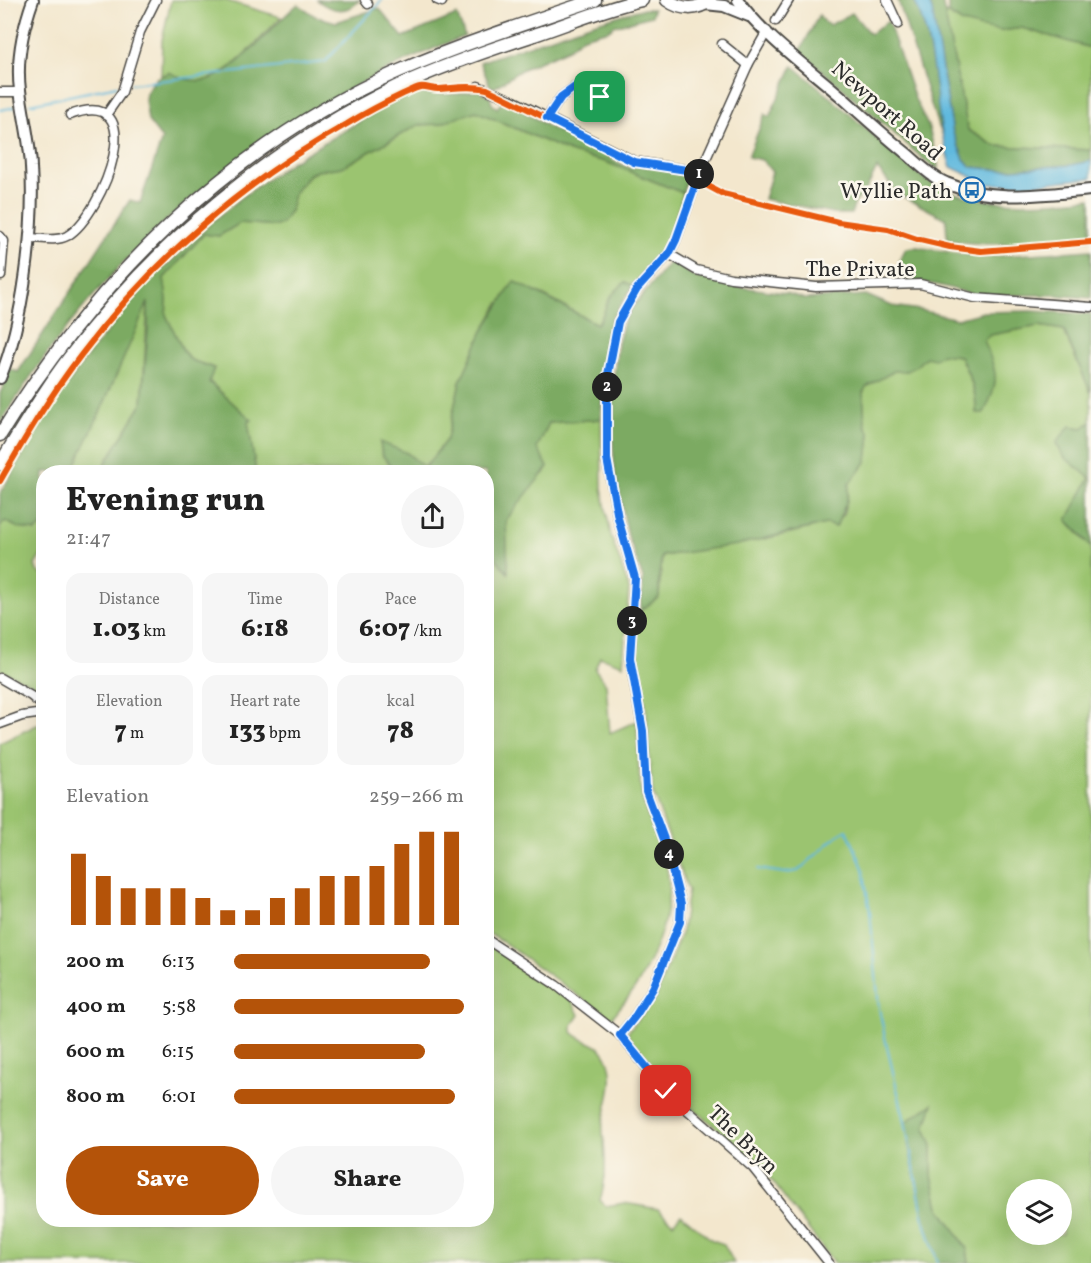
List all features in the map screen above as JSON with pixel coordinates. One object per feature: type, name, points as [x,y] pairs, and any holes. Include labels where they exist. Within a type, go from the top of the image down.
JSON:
[{"type":"main road","points":[[0,378],[10,348],[20,304],[30,238],[32,168],[20,92],[20,53],[33,0]]},
{"type":"main road","points":[[0,435],[43,368],[116,279],[167,227],[261,150],[299,124],[399,71],[595,0]]},
{"type":"main road","points":[[0,465],[52,381],[84,338],[120,296],[187,228],[221,198],[261,168],[323,127],[400,86],[486,51],[642,0]]},
{"type":"main road","name":"Newport Road","points":[[738,0],[749,16]]},
{"type":"main road","points":[[666,1],[685,8],[695,8],[708,2]]},
{"type":"main road","name":"Newport Road","points":[[708,2],[729,7],[749,16],[922,167],[948,184],[976,192],[1000,195],[1091,190]]},
{"type":"street","points":[[106,115],[122,92],[140,32],[156,0]]},
{"type":"street","points":[[776,21],[789,0]]},
{"type":"street","points":[[887,0],[897,24]]},
{"type":"street","points":[[620,1035],[653,988],[680,922],[681,904],[665,842],[646,791],[643,731],[630,658],[635,578],[618,518],[607,459],[607,380],[618,322],[637,289],[669,254],[700,172],[748,65],[767,31]]},
{"type":"street","points":[[736,42],[725,47],[748,65]]},
{"type":"street","points":[[478,86],[512,100],[634,162],[700,172]]},
{"type":"street","points":[[547,118],[561,97],[575,87],[590,88],[600,97],[596,105]]},
{"type":"street","points":[[0,92],[20,92]]},
{"type":"street","points":[[30,238],[59,239],[79,226],[97,200],[112,165],[117,137],[114,126],[106,115],[92,109],[70,115]]},
{"type":"street","points":[[0,236],[4,241],[1,276]]},
{"type":"street","name":"The Private","points":[[669,254],[696,270],[731,279],[816,287],[920,284],[975,298],[1091,307]]},
{"type":"street","points":[[0,678],[36,700]]},
{"type":"street","points":[[0,724],[22,716],[36,714]]},
{"type":"street","name":"The Bryn","points":[[494,944],[556,985],[620,1035],[666,1091],[753,1168],[829,1263]]},
{"type":"green space","points":[[171,0],[224,0],[281,17],[237,62],[217,77],[208,80],[191,80],[161,77],[162,40]]},
{"type":"green space","points":[[317,0],[359,1],[349,8],[338,10]]},
{"type":"green space","points":[[898,0],[914,0],[921,16],[930,49],[943,136],[936,120]]},
{"type":"green space","points":[[928,0],[942,0],[968,130],[995,146],[1091,150],[1091,161],[1072,165],[1001,170],[971,167],[964,159],[953,133],[932,10]]},
{"type":"green space","points":[[948,0],[1091,0],[1091,48],[1022,28],[1001,31],[963,23],[948,13]]},
{"type":"green space","points":[[298,4],[315,16],[336,22],[379,8],[403,37],[457,15],[465,36],[393,67],[325,103],[260,145],[200,191],[143,242],[91,298],[43,359],[0,424],[0,394],[10,369],[18,372],[130,200],[140,203],[162,139],[148,121],[145,100],[146,93],[156,78],[170,72],[189,80],[205,80],[220,74],[232,67]]},
{"type":"green space","points":[[641,9],[653,9],[652,16],[583,37],[568,49],[521,70],[494,88],[490,86],[480,62],[590,24]]},
{"type":"green space","points":[[944,12],[963,23],[1001,31],[1022,28],[1091,48],[1091,150],[995,146],[968,130]]},
{"type":"green space","points":[[852,13],[870,34],[888,21],[915,99],[929,128],[939,169],[929,164],[800,51],[819,15],[825,23],[830,25]]},
{"type":"green space","points":[[793,66],[915,171],[942,188],[997,202],[1035,203],[1091,198],[1091,238],[1001,244],[947,240],[946,219],[898,194],[877,168],[867,188],[855,203],[851,214],[838,214],[764,199],[772,172],[762,160],[748,157],[765,114],[769,117]]},
{"type":"green space","points":[[479,90],[490,97],[492,104],[497,108],[501,103],[511,103],[552,129],[592,146],[630,168],[653,167],[687,176],[683,193],[606,162],[572,153],[476,111],[439,124],[418,125],[342,167],[309,174],[294,193],[290,211],[283,222],[277,226],[240,223],[219,236],[204,234],[164,278],[167,300],[166,315],[184,352],[191,360],[214,368],[209,382],[252,420],[248,422],[255,465],[104,465],[142,404],[148,302],[75,465],[36,465],[36,531],[19,528],[5,521],[0,527],[0,494],[42,421],[88,355],[143,288],[211,223],[290,163],[387,105],[414,93],[456,94]]},
{"type":"green space","points":[[476,111],[572,153],[606,162],[683,193],[666,244],[653,264],[633,286],[625,282],[608,301],[606,310],[597,324],[537,292],[499,303],[483,331],[460,382],[447,439],[426,465],[421,465],[407,453],[380,443],[382,455],[390,465],[255,465],[248,422],[251,420],[209,381],[214,368],[191,360],[184,352],[166,315],[167,300],[164,278],[204,234],[219,236],[240,223],[277,226],[290,211],[294,193],[309,175],[320,170],[342,167],[418,125],[439,124]]},
{"type":"green space","points":[[917,247],[982,257],[1091,250],[1091,298],[1053,295],[976,295],[938,285],[901,279],[899,262],[906,248]]},
{"type":"green space","points":[[671,261],[695,277],[740,287],[786,293],[805,299],[866,295],[892,306],[957,319],[983,312],[1031,311],[1091,314],[1091,393],[1064,330],[1039,326],[990,335],[984,340],[994,369],[995,384],[984,413],[976,413],[974,390],[960,356],[942,354],[935,359],[926,357],[907,371],[894,371],[866,387],[863,393],[865,424],[870,434],[867,461],[849,484],[847,500],[836,527],[826,524],[737,545],[662,556],[659,597],[640,611],[643,578],[628,536],[615,473],[612,394],[618,343],[626,315]]},
{"type":"green space","points":[[514,281],[597,324],[613,293],[625,282],[633,286],[611,320],[603,371],[601,419],[549,423],[537,448],[548,467],[506,520],[508,573],[494,556],[494,465],[427,465],[447,439],[460,382],[483,331]]},
{"type":"green space","points":[[148,301],[142,404],[104,465],[75,465]]},
{"type":"green space","points":[[1039,326],[1063,330],[1091,393],[1091,422],[1082,428],[1070,426],[1064,435],[1063,456],[1090,478],[1067,520],[1091,547],[1091,1263],[969,1263],[967,1248],[939,1207],[932,1176],[932,1146],[925,1128],[932,1105],[908,1143],[924,1220],[938,1263],[834,1263],[773,1182],[727,1136],[671,1091],[629,1040],[628,1032],[656,996],[682,931],[688,890],[653,793],[646,706],[636,658],[635,638],[640,611],[659,597],[662,556],[771,538],[815,526],[843,515],[849,484],[867,460],[870,434],[865,424],[863,393],[865,387],[894,371],[907,371],[926,357],[942,354],[960,356],[974,390],[976,413],[984,340],[990,335]]},
{"type":"green space","points":[[601,419],[602,488],[611,536],[629,588],[623,665],[600,657],[595,669],[606,684],[610,733],[637,721],[639,773],[643,799],[665,860],[668,876],[669,891],[664,923],[653,954],[639,982],[611,1019],[494,937],[494,556],[507,572],[506,520],[531,486],[545,472],[537,448],[549,423]]},
{"type":"green space","points":[[1091,422],[1091,547],[1067,520],[1090,478],[1063,456],[1056,443],[1070,426],[1082,428]]},
{"type":"green space","points":[[380,442],[407,453],[421,465],[390,465],[382,455]]},
{"type":"green space","points":[[4,521],[19,528],[36,531],[36,686],[0,670],[0,527]]},
{"type":"green space","points":[[36,725],[36,1227],[494,1227],[494,948],[572,1001],[579,1015],[572,1025],[572,1032],[595,1045],[607,1058],[611,1082],[603,1124],[605,1171],[600,1200],[606,1206],[624,1203],[658,1209],[673,1223],[681,1214],[712,1240],[724,1244],[734,1263],[0,1263],[0,743]]},
{"type":"green space","points":[[933,1104],[925,1128],[932,1146],[932,1176],[939,1207],[967,1249],[969,1263],[938,1263],[924,1220],[905,1122]]},
{"type":"water","points":[[914,0],[928,0],[932,10],[953,133],[964,159],[971,167],[1001,170],[1072,165],[1091,161],[1091,178],[1028,185],[987,184],[951,167],[941,125],[928,40]]},
{"type":"waterway","points":[[131,84],[325,62],[382,0]]},
{"type":"waterway","points":[[30,104],[117,86]]},
{"type":"waterway","points":[[0,110],[16,107]]},
{"type":"waterway","points":[[758,869],[785,873],[798,871],[837,836],[847,830],[863,868],[870,912],[879,1008],[924,1220],[938,1263]]},
{"type":"cycle path","points":[[0,481],[49,401],[81,355],[138,287],[169,256],[236,197],[272,171],[309,146],[414,89],[422,87],[487,89],[634,161],[700,172],[669,254],[637,289],[618,322],[607,380],[607,459],[618,518],[635,578],[630,659],[643,731],[646,791],[665,842],[681,904],[680,922],[653,988],[620,1035]]},
{"type":"cycle path","points":[[697,180],[723,194],[838,222],[888,229],[950,247],[981,251],[1091,242]]},
{"type":"place","name":"Wyllie Path","points":[[972,190]]},
{"type":"route","points":[[600,97],[590,88],[575,87],[561,97],[547,118],[634,162],[700,172],[669,254],[637,289],[618,322],[607,380],[607,459],[618,518],[635,578],[630,658],[643,731],[646,791],[665,842],[681,904],[680,922],[653,988],[620,1035],[666,1091]]}]
